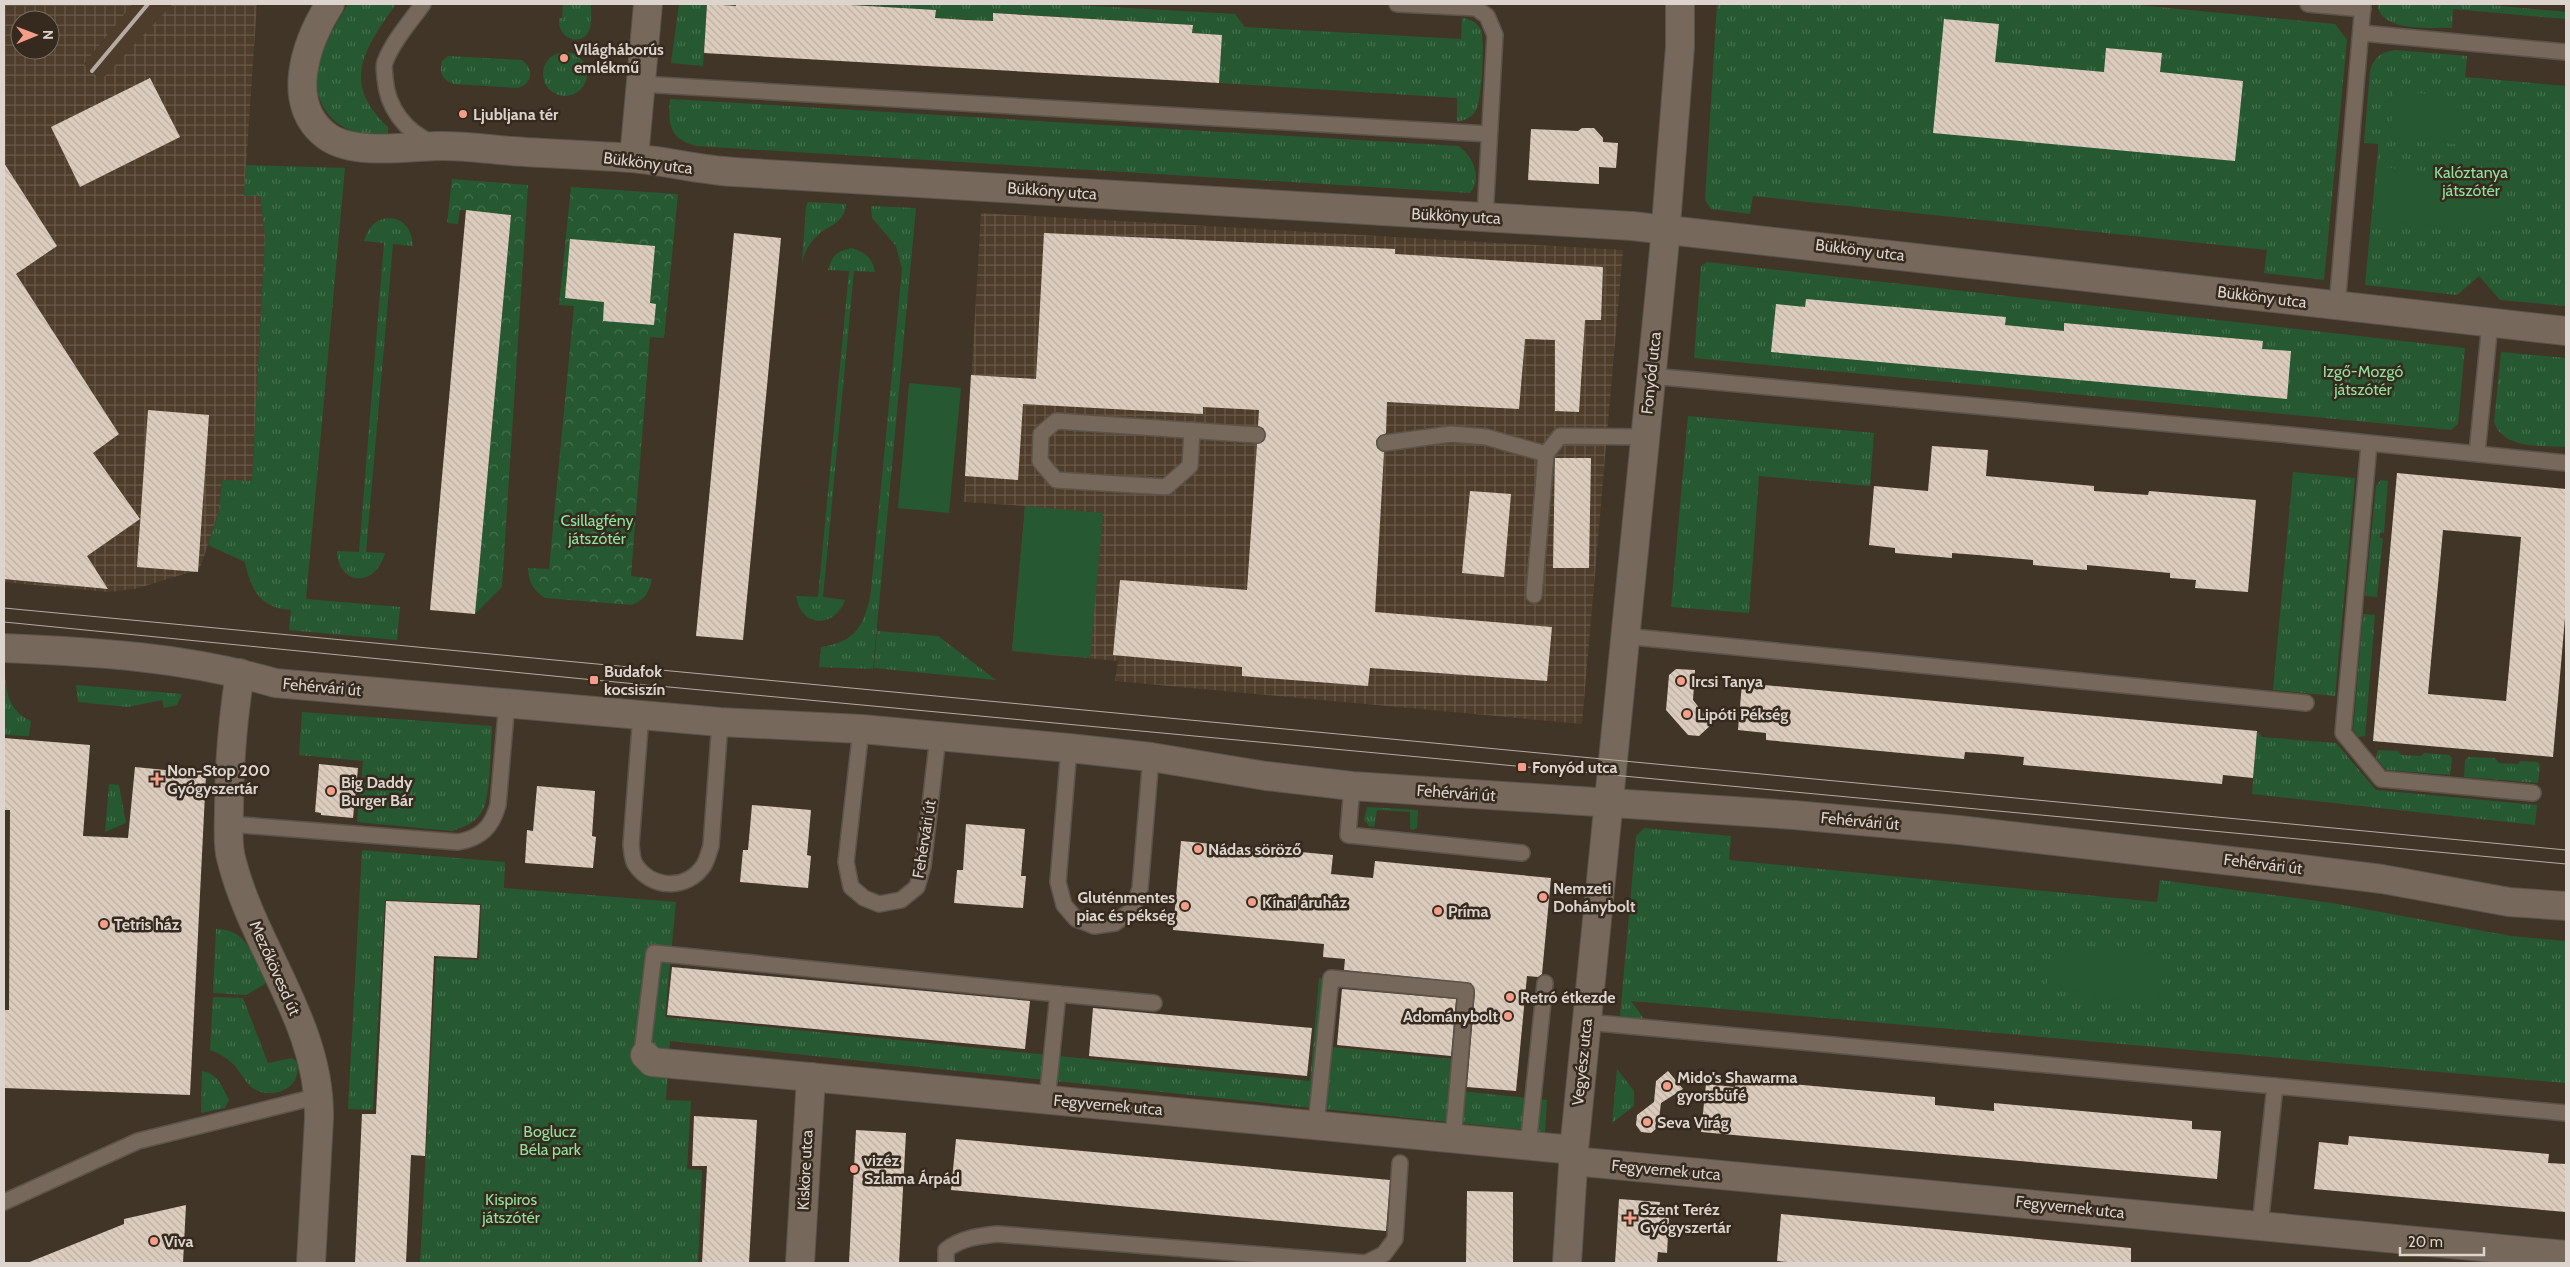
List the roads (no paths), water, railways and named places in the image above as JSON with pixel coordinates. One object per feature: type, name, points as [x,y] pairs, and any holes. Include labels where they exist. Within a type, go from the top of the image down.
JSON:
[{"type":"street","name":"Bükköny utca","points":[[330,4],[313,33],[307,52],[303,72],[302,95],[306,111],[316,126],[328,137],[343,145],[396,148],[439,146],[634,158],[701,170],[1666,229],[2566,331]]},
{"type":"street","points":[[634,158],[648,4]]},
{"type":"street","name":"Fonyód utca","points":[[1608,802],[1623,636],[1666,229],[1680,47],[1680,4]]},
{"type":"street","name":"Fehérvári út","points":[[4,648],[130,656],[199,664],[275,683],[720,722],[861,729],[1069,748],[1152,757],[1266,776],[1352,786],[1794,815],[1978,833],[2382,879],[2509,902],[2566,906]]},
{"type":"street","name":"Mezőkövesd út","points":[[240,673],[229,768],[228,824],[230,856],[241,894],[287,991],[310,1049],[319,1096],[311,1263]]},
{"type":"street","name":"Vegyész utca","points":[[1568,1263],[1573,1156],[1608,802]]},
{"type":"street","name":"Fegyvernek utca","points":[[645,1055],[652,1062],[1453,1138],[1528,1146],[1573,1156],[2565,1258]]},
{"type":"street","name":"Kisköre utca","points":[[800,1263],[811,1077]]},
{"type":"lane","points":[[424,4],[392,46],[384,65],[386,94],[394,110],[405,125],[420,138],[439,146]]},
{"type":"lane","points":[[1397,4],[1476,8],[1487,16],[1495,35],[1485,218]]},
{"type":"lane","points":[[2308,4],[2363,6],[2337,306]]},
{"type":"lane","points":[[2361,33],[2566,52]]},
{"type":"lane","points":[[640,84],[1489,134]]},
{"type":"lane","points":[[2477,453],[2490,323]]},
{"type":"lane","points":[[1651,376],[2566,462]]},
{"type":"lane","points":[[1192,430],[1190,466],[1166,487],[1056,480],[1040,461],[1041,434],[1056,421],[1192,430],[1257,435]]},
{"type":"lane","points":[[1385,443],[1450,434],[1486,437],[1546,454]]},
{"type":"lane","points":[[1534,596],[1546,454],[1560,436],[1644,437]]},
{"type":"lane","points":[[2369,444],[2343,733],[2381,779],[2534,794]]},
{"type":"lane","points":[[1623,636],[2306,703]]},
{"type":"lane","points":[[228,824],[458,842],[471,840],[485,832],[494,819],[498,805],[507,702]]},
{"type":"lane","points":[[641,714],[631,845],[634,863],[651,880],[668,886],[688,880],[704,866],[711,846],[720,722]]},
{"type":"lane","name":"Fehérvári út","points":[[861,729],[846,862],[851,887],[864,898],[880,904],[901,900],[917,887],[923,866],[938,736]]},
{"type":"lane","points":[[1069,748],[1058,882],[1064,905],[1076,919],[1094,926],[1115,923],[1132,910],[1140,889],[1152,757]]},
{"type":"lane","points":[[1352,786],[1348,835],[1522,852]]},
{"type":"lane","points":[[645,1055],[643,1045],[654,953],[1154,1003]]},
{"type":"lane","points":[[1316,1125],[1330,978],[1360,980],[1466,991],[1453,1138]]},
{"type":"lane","points":[[1528,1146],[1545,983]]},
{"type":"lane","points":[[1048,1100],[1058,994]]},
{"type":"lane","points":[[1586,1022],[2566,1113]]},
{"type":"lane","points":[[2260,1226],[2275,1086]]},
{"type":"lane","points":[[4,1202],[138,1141],[319,1096]]},
{"type":"lane","points":[[946,1263],[946,1250],[954,1243],[979,1236],[997,1234],[1366,1263],[1384,1254],[1395,1239],[1400,1163]]},
{"type":"tram line","points":[[4,608],[2566,850]]},
{"type":"tram line","points":[[4,622],[594,680],[2566,864]]},
{"type":"railway","points":[[92,71],[148,4]]},
{"type":"place","name":"Világháborús emlékmű","points":[[564,58]]},
{"type":"place","name":"Ljubljana tér","points":[[463,114]]},
{"type":"place","name":"Budafok kocsiszín","points":[[594,680]]},
{"type":"place","name":"Ircsi Tanya","points":[[1681,681]]},
{"type":"place","name":"Lipóti Pékség","points":[[1687,714]]},
{"type":"place","name":"Fonyód utca","points":[[1522,767]]},
{"type":"place","name":"Non-Stop 200 Gyógyszertár","points":[[157,779]]},
{"type":"place","name":"Big Daddy Burger Bár","points":[[331,791]]},
{"type":"place","name":"Nádas söröző","points":[[1198,849]]},
{"type":"place","name":"Nemzeti Dohánybolt","points":[[1543,897]]},
{"type":"place","name":"Kínai áruház","points":[[1252,902]]},
{"type":"place","name":"Gluténmentes piac és pékség","points":[[1185,906]]},
{"type":"place","name":"Príma","points":[[1438,911]]},
{"type":"place","name":"Tetris ház","points":[[104,924]]},
{"type":"place","name":"Retró étkezde","points":[[1510,997]]},
{"type":"place","name":"Adománybolt","points":[[1508,1016]]},
{"type":"place","name":"Mido's Shawarma gyorsbüfé","points":[[1667,1086]]},
{"type":"place","name":"Seva Virág","points":[[1647,1122]]},
{"type":"place","name":"vizéz Szlama Árpád","points":[[854,1169]]},
{"type":"place","name":"Szent Teréz Gyógyszertár","points":[[1630,1218]]},
{"type":"place","name":"Viva","points":[[154,1241]]},
{"type":"park label","name":"Kalóztanya játszótér","points":[[2471,181]]},
{"type":"park label","name":"Izgő-Mozgó játszótér","points":[[2363,380]]},
{"type":"park label","name":"Csillagfény játszótér","points":[[597,529]]},
{"type":"park label","name":"Boglucz Béla park","points":[[550,1140]]},
{"type":"park label","name":"Kispiros játszótér","points":[[511,1208]]}]
